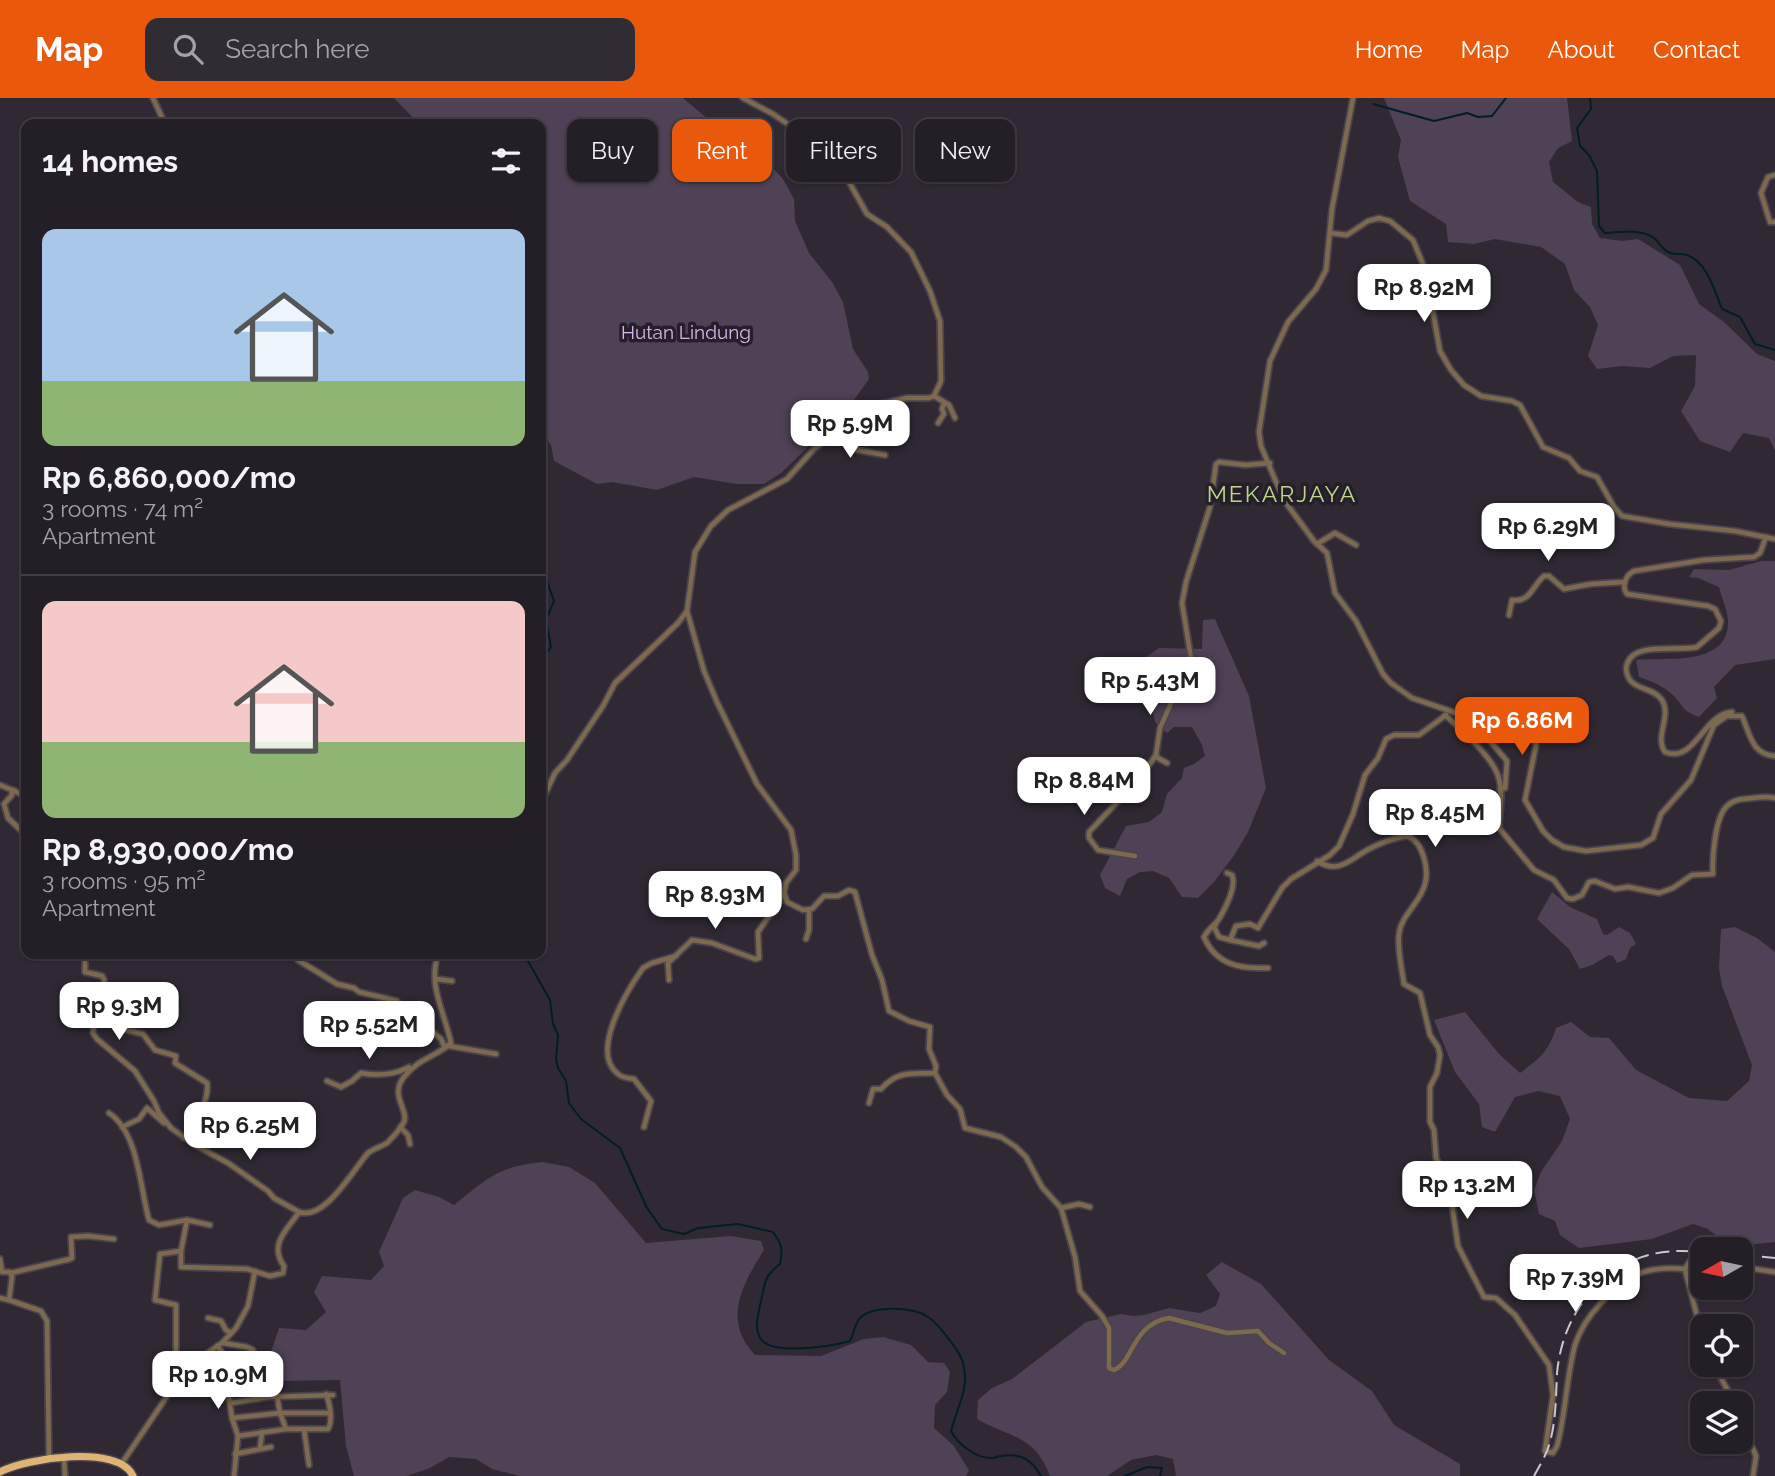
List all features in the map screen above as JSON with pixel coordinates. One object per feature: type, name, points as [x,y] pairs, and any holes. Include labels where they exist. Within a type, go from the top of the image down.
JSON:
[{"type":"highway","points":[[0,1472],[12,1466],[64,1457],[109,1459],[128,1467],[133,1476]]},
{"type":"street","points":[[153,98],[163,119]]},
{"type":"street","points":[[743,98],[773,114],[823,148],[844,173],[867,214],[887,227],[911,252],[930,291],[940,321],[942,376],[934,396]]},
{"type":"street","points":[[1353,98],[1332,208],[1326,270],[1316,289],[1288,322],[1270,361],[1259,432],[1261,446],[1283,499],[1329,556],[1335,593],[1356,621],[1383,674],[1408,696],[1447,713],[1485,717],[1515,712],[1523,715],[1536,745],[1525,795],[1528,807],[1543,831],[1553,841],[1564,848],[1587,851],[1631,848],[1650,841],[1661,814],[1690,780],[1713,726],[1727,716],[1738,715]]},
{"type":"street","points":[[1775,175],[1768,177],[1761,193],[1770,222],[1775,222]]},
{"type":"street","points":[[1330,233],[1346,235],[1378,218],[1391,222],[1413,240],[1425,269],[1440,351],[1451,370],[1464,385],[1481,396],[1520,405],[1543,447],[1569,458],[1580,471],[1597,477],[1614,508],[1622,516],[1775,539]]},
{"type":"street","points":[[934,396],[949,405],[955,418]]},
{"type":"street","points":[[669,980],[668,963],[692,940],[710,942],[754,960],[759,958],[758,932],[784,893],[786,881],[796,870],[791,830],[757,784],[704,671],[687,611],[695,552],[710,526],[728,510],[787,479],[814,449],[880,402],[934,396]]},
{"type":"street","points":[[938,423],[944,414],[944,403]]},
{"type":"street","points":[[846,425],[857,450],[885,455]]},
{"type":"street","points":[[1135,856],[1098,850],[1089,838],[1089,832],[1140,778],[1156,755],[1160,728],[1191,658],[1182,603],[1186,582],[1212,502],[1216,464],[1270,463]]},
{"type":"street","points":[[1317,544],[1335,533],[1356,545]]},
{"type":"street","points":[[1766,537],[1760,553],[1754,557],[1704,560],[1634,571],[1628,575],[1624,582],[1625,592],[1629,595],[1708,606],[1715,609],[1721,621],[1720,628],[1697,647],[1666,648],[1632,655],[1626,664],[1626,673],[1632,682],[1655,693],[1663,702],[1665,716],[1660,743],[1665,752],[1670,754],[1687,750],[1713,719],[1734,712],[1743,717],[1757,749],[1763,755],[1775,756]]},
{"type":"street","points":[[1509,615],[1512,600],[1519,601],[1526,597],[1544,576],[1549,576],[1564,589],[1624,582]]},
{"type":"street","points":[[546,792],[553,776],[603,706],[615,683],[678,623],[687,611]]},
{"type":"street","points":[[1447,713],[1497,771],[1500,789],[1499,828],[1534,870],[1554,880],[1560,892],[1567,898],[1573,899],[1582,895],[1589,882],[1595,881],[1615,889],[1628,887],[1659,893],[1673,888],[1692,875],[1713,874],[1713,854],[1725,807],[1734,801],[1775,798]]},
{"type":"street","points":[[1230,940],[1236,926],[1250,924],[1258,928],[1282,888],[1294,876],[1339,846],[1353,814],[1365,775],[1377,761],[1386,739],[1397,735],[1419,735],[1447,713]]},
{"type":"street","points":[[1465,716],[1466,725],[1485,735],[1507,761],[1506,782],[1504,788],[1500,789]]},
{"type":"street","points":[[1156,755],[1167,762]]},
{"type":"street","points":[[0,785],[21,794]]},
{"type":"street","points":[[12,790],[12,795],[5,804],[5,814],[21,830]]},
{"type":"street","points":[[1317,861],[1340,867],[1385,842],[1407,836],[1418,843],[1422,852],[1425,884],[1401,926],[1399,937],[1404,984],[1420,993],[1430,1033],[1440,1053],[1438,1071],[1430,1087],[1430,1122],[1434,1130],[1436,1158],[1449,1184],[1458,1242],[1467,1266],[1485,1297],[1496,1298],[1516,1315],[1549,1365],[1553,1395],[1545,1451],[1553,1453],[1557,1446],[1574,1349],[1580,1332],[1593,1311],[1614,1288],[1630,1276],[1653,1269],[1685,1269]]},
{"type":"street","points":[[1227,873],[1232,875],[1234,880],[1233,889],[1214,928],[1217,935],[1259,946],[1264,943]]},
{"type":"street","points":[[784,893],[789,905],[808,910],[816,908],[824,896],[838,896],[849,890],[855,892],[888,1009],[909,1021],[931,1028],[929,1049],[936,1073],[947,1095],[960,1109],[966,1129],[1000,1137],[1020,1149],[1042,1187],[1061,1208],[1080,1291],[1109,1328],[1108,1362],[1111,1370],[1120,1368],[1144,1331],[1161,1319],[1169,1318],[1225,1333],[1258,1331],[1284,1353]]},
{"type":"street","points":[[806,939],[809,930],[808,910]]},
{"type":"street","points":[[1216,923],[1204,937],[1208,949],[1227,963],[1247,968],[1268,968]]},
{"type":"street","points":[[645,1127],[651,1101],[634,1079],[621,1077],[609,1062],[611,1024],[643,968],[676,956]]},
{"type":"street","points":[[85,959],[85,972],[102,976],[104,979],[106,1013],[104,1018],[94,1024],[94,1035],[135,1071],[159,1114],[184,1138],[228,1163],[274,1198],[299,1212],[309,1214],[320,1209],[339,1191],[371,1151],[387,1143],[400,1127],[405,1115],[398,1102],[399,1088],[403,1077],[413,1065]]},
{"type":"street","points":[[297,959],[343,987],[397,1001],[403,1016],[416,1017],[447,1047],[496,1054]]},
{"type":"street","points":[[327,1081],[341,1087],[352,1082],[361,1073],[371,1076],[397,1073],[447,1047],[451,1042],[440,1010],[435,966],[437,959]]},
{"type":"street","points":[[437,979],[452,981]]},
{"type":"street","points":[[104,1018],[121,1029],[143,1034],[155,1050],[176,1056],[175,1063],[207,1083],[208,1092],[197,1120],[184,1138]]},
{"type":"street","points":[[869,1103],[873,1089],[881,1089],[892,1078],[901,1074],[936,1073]]},
{"type":"street","points":[[122,1128],[139,1119],[147,1108],[164,1124],[168,1124]]},
{"type":"street","points":[[109,1113],[122,1128],[135,1160],[149,1219],[159,1225],[187,1220],[210,1225]]},
{"type":"street","points":[[400,1127],[408,1135],[410,1144]]},
{"type":"street","points":[[1061,1208],[1079,1204],[1090,1207]]},
{"type":"street","points":[[187,1220],[181,1251],[181,1270],[255,1271],[270,1276],[284,1272],[277,1252],[282,1234],[299,1212]]},
{"type":"street","points":[[0,1259],[2,1272],[11,1273],[72,1258],[71,1237],[114,1239]]},
{"type":"street","points":[[181,1251],[160,1254],[155,1300],[176,1305],[176,1360],[185,1372]]},
{"type":"street","points":[[1690,1261],[1685,1269],[1696,1314]]},
{"type":"street","points":[[1754,1270],[1775,1272]]},
{"type":"street","points":[[122,1464],[185,1372],[195,1361],[219,1345],[245,1314],[255,1271]]},
{"type":"street","points":[[9,1300],[11,1273]]},
{"type":"street","points":[[0,1298],[41,1311],[47,1321],[49,1459]]},
{"type":"street","points":[[208,1318],[221,1321],[231,1333]]},
{"type":"street","points":[[219,1345],[226,1357],[228,1368],[227,1374],[219,1379],[231,1403],[232,1418],[238,1436],[234,1476]]},
{"type":"street","points":[[219,1345],[253,1350],[251,1361],[228,1368]]},
{"type":"street","points":[[238,1436],[286,1429],[329,1428],[330,1413],[326,1394]]},
{"type":"street","points":[[231,1403],[277,1396],[333,1395]]},
{"type":"street","points":[[277,1396],[286,1429]]},
{"type":"street","points":[[232,1418],[280,1413],[330,1413]]},
{"type":"street","points":[[304,1429],[309,1465]]},
{"type":"street","points":[[260,1448],[262,1432]]},
{"type":"street","points":[[235,1454],[271,1447]]},
{"type":"street","points":[[1753,1449],[1756,1456],[1754,1476]]},
{"type":"street","points":[[64,1457],[65,1476]]},
{"type":"green space","name":"Hutan Lindung","points":[[394,98],[683,98],[708,119],[672,119],[672,182],[772,182],[772,167],[783,179],[794,199],[795,221],[809,253],[832,282],[843,302],[853,349],[868,372],[869,379],[846,411],[781,473],[764,484],[737,484],[694,477],[657,490],[612,482],[597,484],[554,461],[551,445],[546,439],[546,119],[414,119]]},
{"type":"green space","points":[[1384,98],[1567,98],[1572,141],[1558,148],[1549,162],[1553,182],[1578,202],[1591,207],[1592,224],[1600,238],[1622,241],[1638,239],[1680,265],[1699,304],[1724,322],[1757,354],[1775,361],[1775,450],[1769,438],[1743,433],[1730,452],[1700,441],[1681,411],[1695,386],[1696,355],[1673,356],[1650,368],[1622,366],[1597,369],[1588,356],[1598,325],[1590,307],[1574,290],[1565,264],[1541,247],[1495,239],[1474,244],[1448,242],[1446,224],[1410,201],[1398,157],[1401,140]]},
{"type":"green space","points":[[1761,561],[1775,561],[1775,659],[1735,665],[1714,687],[1717,698],[1699,717],[1686,710],[1666,689],[1639,677],[1636,660],[1677,659],[1705,654],[1716,648],[1724,638],[1728,620],[1719,587],[1689,577],[1694,569],[1729,570]]},
{"type":"green space","points":[[1215,619],[1249,696],[1266,788],[1248,832],[1235,854],[1198,898],[1182,897],[1169,878],[1153,871],[1140,872],[1127,879],[1120,896],[1105,888],[1100,875],[1126,826],[1149,822],[1162,812],[1167,794],[1182,778],[1184,768],[1205,756],[1192,727],[1174,727],[1167,733],[1155,722],[1142,660],[1159,648],[1202,649],[1203,620]]},
{"type":"green space","points":[[1552,892],[1570,907],[1597,919],[1603,934],[1607,935],[1619,927],[1630,933],[1636,944],[1630,948],[1626,959],[1617,963],[1613,956],[1609,955],[1580,969],[1569,949],[1537,919]]},
{"type":"green space","points":[[1735,927],[1757,938],[1775,952],[1775,1242],[1754,1244],[1754,1237],[1718,1237],[1708,1229],[1693,1224],[1652,1239],[1579,1248],[1560,1235],[1555,1221],[1539,1214],[1534,1190],[1541,1172],[1562,1141],[1570,1119],[1560,1096],[1538,1091],[1515,1097],[1495,1132],[1482,1127],[1479,1104],[1455,1072],[1434,1020],[1465,1012],[1499,1054],[1520,1073],[1542,1054],[1556,1028],[1571,1022],[1590,1037],[1609,1038],[1636,1070],[1689,1098],[1727,1101],[1749,1081],[1752,1065],[1722,986],[1719,968],[1721,929]]},
{"type":"green space","points":[[542,1162],[569,1167],[595,1183],[646,1243],[731,1236],[761,1241],[764,1250],[743,1289],[738,1316],[739,1329],[755,1355],[821,1356],[864,1339],[883,1337],[911,1345],[928,1362],[944,1363],[950,1372],[947,1392],[935,1405],[934,1428],[953,1445],[969,1470],[966,1476],[520,1476],[492,1469],[476,1459],[449,1457],[430,1468],[407,1476],[354,1476],[346,1446],[340,1380],[278,1381],[263,1376],[279,1328],[306,1330],[326,1312],[314,1292],[322,1276],[371,1280],[384,1266],[379,1252],[403,1198],[415,1190],[454,1205],[494,1175],[514,1167]]},
{"type":"green space","points":[[1222,1262],[1261,1284],[1329,1360],[1372,1391],[1394,1425],[1460,1464],[1460,1476],[1176,1476],[1173,1459],[1156,1455],[1131,1460],[1107,1476],[1050,1476],[1037,1452],[1029,1445],[977,1419],[978,1400],[992,1388],[1012,1379],[1086,1322],[1121,1314],[1144,1315],[1169,1308],[1200,1313],[1216,1306],[1220,1294],[1206,1275]]},
{"type":"waterway","points":[[1373,104],[1434,121],[1467,113],[1478,117],[1492,116],[1506,98]]},
{"type":"waterway","points":[[1590,98],[1591,109],[1577,128],[1580,146],[1589,155],[1597,171],[1599,226],[1605,233],[1630,232],[1649,235],[1667,252],[1685,254],[1694,259],[1709,278],[1722,309],[1740,317],[1755,344],[1775,350]]},
{"type":"waterway","points":[[546,578],[554,601],[546,620]]},
{"type":"waterway","points":[[546,620],[551,647],[546,654]]},
{"type":"waterway","points":[[527,959],[550,1000],[553,1024],[558,1035],[556,1059],[566,1081],[569,1103],[581,1119],[620,1148],[647,1208],[662,1229],[684,1234],[698,1228],[738,1224],[773,1232],[776,1236],[781,1247],[781,1259],[780,1264],[768,1276],[765,1285],[757,1320],[761,1339],[777,1347],[830,1345],[850,1341],[857,1321],[867,1313],[894,1309],[922,1314],[943,1331],[963,1363],[964,1390],[951,1431],[954,1436],[967,1449],[984,1457],[1014,1455],[1025,1458],[1041,1476]]},
{"type":"waterway","points":[[1125,1476],[1147,1467],[1162,1468],[1160,1476]]},
{"type":"railway","points":[[1534,1476],[1547,1451],[1552,1434],[1557,1373],[1563,1343],[1581,1304],[1600,1283],[1633,1260],[1666,1252],[1690,1251]]},
{"type":"railway","points":[[1754,1256],[1775,1258]]},
{"type":"district","name":"MEKARJAYA","points":[[1282,494]]}]
